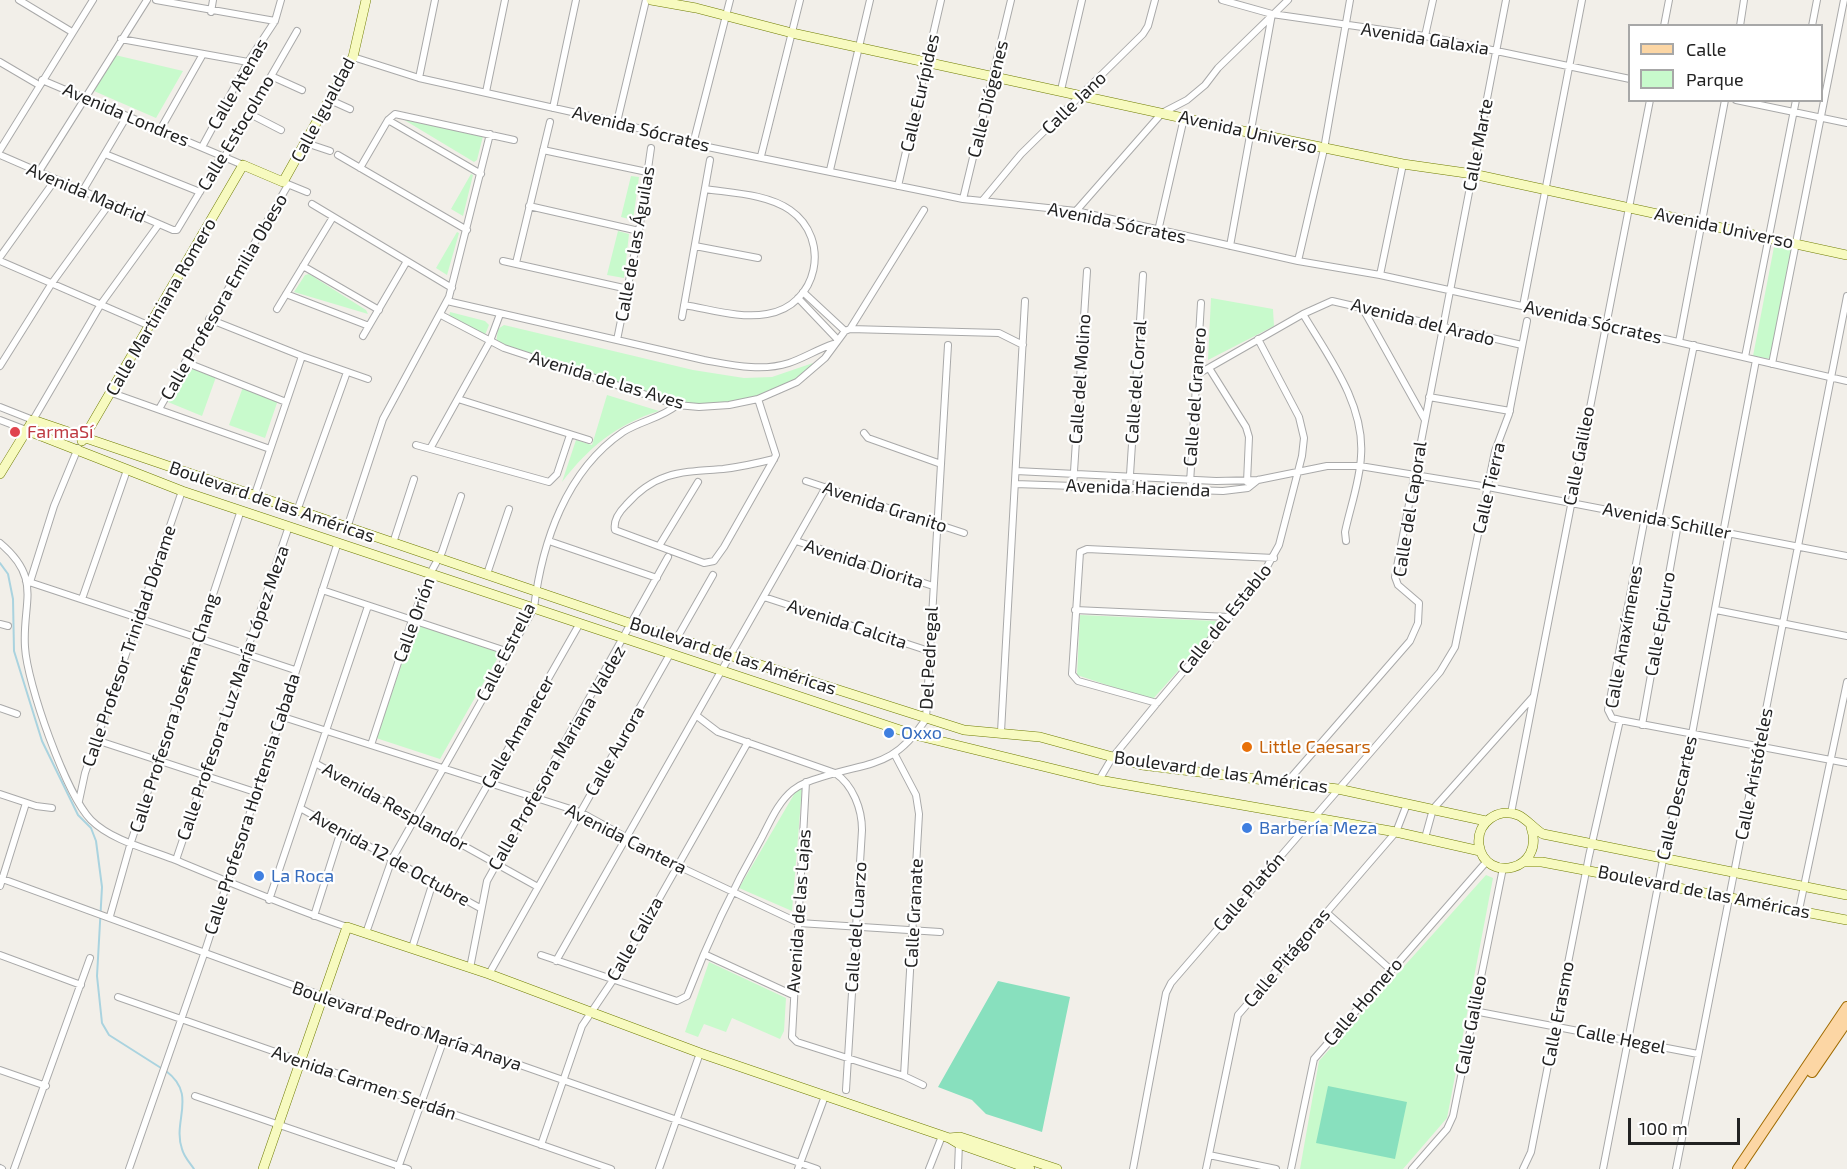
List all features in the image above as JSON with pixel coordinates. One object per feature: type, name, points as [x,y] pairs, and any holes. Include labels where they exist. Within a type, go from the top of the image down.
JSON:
[{"type":"main road","name":"Calle Igualdad","points":[[285,184],[353,57],[366,0]]},
{"type":"main road","name":"Avenida Universo","points":[[651,0],[1252,134],[1403,164],[1473,174],[1847,255]]},
{"type":"main road","points":[[243,165],[285,184]]},
{"type":"main road","name":"Calle Martiniana Romero","points":[[78,448],[243,165]]},
{"type":"main road","points":[[0,474],[33,420]]},
{"type":"main road","name":"Boulevard de las Américas","points":[[33,420],[632,624],[926,720],[964,730],[1040,737],[1112,758],[1154,766],[1338,789],[1486,821]]},
{"type":"main road","name":"Boulevard de las Américas","points":[[26,430],[78,448],[182,491],[915,735],[960,748],[1099,780],[1396,832],[1480,852]]},
{"type":"main road","points":[[960,748],[964,730]]},
{"type":"main road","points":[[1503,868],[1487,861],[1480,852],[1479,835],[1486,821],[1501,813],[1511,813]]},
{"type":"main road","name":"Boulevard de las Américas","points":[[1511,813],[1521,816],[1531,827],[1543,834],[1663,860],[1847,895]]},
{"type":"main road","points":[[1524,862],[1534,845],[1531,827]]},
{"type":"main road","name":"Boulevard de las Américas","points":[[1503,868],[1512,868],[1524,862],[1542,862],[1847,920]]},
{"type":"main road","points":[[262,1169],[347,927],[489,974],[591,1014],[825,1096],[946,1137],[1057,1169]]},
{"type":"main road","points":[[1738,1169],[1847,1007]]},
{"type":"main road","points":[[1746,1169],[1847,1021]]},
{"type":"main road","points":[[960,1141],[1030,1169]]},
{"type":"street","points":[[19,0],[72,32]]},
{"type":"street","points":[[0,152],[40,82],[93,0]]},
{"type":"street","points":[[38,173],[147,0]]},
{"type":"street","points":[[156,0],[211,12],[275,21]]},
{"type":"street","points":[[211,12],[213,0]]},
{"type":"street","name":"Calle Atenas","points":[[202,147],[248,62],[275,21],[281,0]]},
{"type":"street","points":[[419,78],[435,0]]},
{"type":"street","points":[[486,92],[506,0]]},
{"type":"street","points":[[553,108],[576,0]]},
{"type":"street","points":[[617,122],[646,0]]},
{"type":"street","points":[[693,144],[730,0]]},
{"type":"street","points":[[762,156],[800,0]]},
{"type":"street","points":[[830,170],[870,0]]},
{"type":"street","name":"Calle Eurípides","points":[[898,186],[941,0]]},
{"type":"street","name":"Calle Diógenes","points":[[963,199],[1011,0]]},
{"type":"street","points":[[1061,90],[1082,0]]},
{"type":"street","name":"Calle Jano","points":[[982,201],[1021,154],[1143,34],[1148,26],[1155,0]]},
{"type":"street","name":"Avenida Galaxia","points":[[1222,0],[1272,14],[1307,17],[1347,26],[1425,36],[1628,78]]},
{"type":"street","points":[[1076,211],[1162,113],[1187,100],[1205,86],[1218,68],[1288,0]]},
{"type":"street","points":[[1298,261],[1324,149],[1350,0]]},
{"type":"street","points":[[1425,36],[1433,0]]},
{"type":"street","name":"Calle Marte","points":[[1451,290],[1506,0]]},
{"type":"street","points":[[1523,306],[1582,0]]},
{"type":"street","points":[[1664,24],[1669,0]]},
{"type":"street","points":[[1740,24],[1744,0]]},
{"type":"street","points":[[1812,24],[1817,0]]},
{"type":"street","points":[[1772,364],[1844,0]]},
{"type":"street","points":[[1230,246],[1272,14]]},
{"type":"street","name":"Calle Estocolmo","points":[[173,230],[179,228],[219,160],[225,156],[297,31]]},
{"type":"street","points":[[121,39],[248,62]]},
{"type":"street","points":[[160,130],[203,54]]},
{"type":"street","name":"Avenida Sócrates","points":[[353,57],[419,78],[617,122],[693,144],[762,156],[830,170],[844,176],[963,199],[1076,211],[1298,261],[1451,290],[1847,381]]},
{"type":"street","name":"Avenida Londres","points":[[0,62],[40,82],[85,98],[243,165]]},
{"type":"street","points":[[271,76],[302,90]]},
{"type":"street","points":[[330,100],[350,109]]},
{"type":"street","name":"Calle Galileo","points":[[1511,813],[1650,102]]},
{"type":"street","points":[[1679,342],[1725,102]]},
{"type":"street","points":[[1746,102],[1847,123]]},
{"type":"street","points":[[1745,357],[1796,102]]},
{"type":"street","points":[[250,114],[281,130]]},
{"type":"street","points":[[360,168],[388,120],[395,114],[404,114],[514,140]]},
{"type":"street","points":[[82,192],[127,116]]},
{"type":"street","points":[[1158,231],[1184,118]]},
{"type":"street","points":[[388,120],[481,174]]},
{"type":"street","points":[[516,263],[550,122]]},
{"type":"street","points":[[0,132],[8,136]]},
{"type":"street","points":[[347,528],[386,413],[441,315],[452,288],[490,134]]},
{"type":"street","points":[[306,143],[330,151]]},
{"type":"street","name":"Calle de las Águilas","points":[[617,340],[639,231],[651,148]]},
{"type":"street","points":[[543,150],[647,172]]},
{"type":"street","name":"Avenida Madrid","points":[[0,152],[38,173],[173,230]]},
{"type":"street","points":[[105,154],[200,192]]},
{"type":"street","points":[[338,155],[467,230]]},
{"type":"street","points":[[682,317],[710,160]]},
{"type":"street","points":[[1380,275],[1403,164]]},
{"type":"street","points":[[55,180],[0,259],[150,326]]},
{"type":"street","points":[[285,184],[307,192]]},
{"type":"street","name":"Calle Profesora Emilia Obeso","points":[[159,409],[285,184]]},
{"type":"street","points":[[684,305],[759,315],[782,310],[803,292],[812,278],[816,259],[813,237],[805,222],[787,207],[776,202],[705,189]]},
{"type":"street","points":[[0,366],[52,283],[110,203]]},
{"type":"street","points":[[312,204],[452,288]]},
{"type":"street","points":[[529,206],[639,231]]},
{"type":"street","name":"Avenida de las Aves","points":[[441,315],[490,341],[677,405],[717,407],[758,399],[797,382],[825,358],[835,341],[847,330],[924,210]]},
{"type":"street","points":[[277,309],[333,217]]},
{"type":"street","points":[[33,420],[101,304],[159,224]]},
{"type":"street","points":[[695,246],[758,258]]},
{"type":"street","points":[[363,336],[407,261]]},
{"type":"street","points":[[502,261],[628,289]]},
{"type":"street","points":[[303,266],[379,310]]},
{"type":"street","name":"Calle del Molino","points":[[1073,487],[1087,271]]},
{"type":"street","name":"Calle del Corral","points":[[1129,490],[1143,274]]},
{"type":"street","name":"Calle del Caporal","points":[[1288,781],[1394,661],[1416,630],[1419,603],[1395,581],[1413,474],[1451,290]]},
{"type":"street","points":[[803,292],[847,330],[999,333],[1023,345]]},
{"type":"street","points":[[285,294],[369,326]]},
{"type":"street","name":"Calle Aristóteles","points":[[1676,1169],[1847,296]]},
{"type":"street","points":[[798,298],[835,341]]},
{"type":"street","name":"Avenida de las Aves","points":[[447,301],[704,360],[764,368],[788,363],[835,341]]},
{"type":"street","points":[[1001,732],[1025,301]]},
{"type":"street","name":"Avenida del Arado","points":[[1198,374],[1303,314],[1332,301],[1444,329],[1522,345]]},
{"type":"street","name":"Calle del Granero","points":[[1190,490],[1201,303]]},
{"type":"street","points":[[1363,309],[1425,420]]},
{"type":"street","points":[[431,447],[490,341],[500,314]]},
{"type":"street","points":[[1303,314],[1356,412],[1361,438],[1360,466],[1345,532],[1346,541]]},
{"type":"street","points":[[209,319],[368,379]]},
{"type":"street","name":"Calle Tierra","points":[[1451,655],[1458,641],[1495,451],[1510,411],[1527,321]]},
{"type":"street","name":"Calle del Establo","points":[[1099,780],[1112,758],[1258,583],[1274,558],[1298,470],[1304,438],[1299,417],[1258,339]]},
{"type":"street","name":"Del Pedregal","points":[[613,980],[677,1001],[687,996],[731,891],[779,807],[792,790],[806,782],[874,765],[895,755],[926,720],[948,345]]},
{"type":"street","points":[[1658,520],[1694,345]]},
{"type":"street","points":[[254,497],[302,356]]},
{"type":"street","name":"Calle Descartes","points":[[1603,1169],[1663,860],[1692,734],[1716,610],[1726,533],[1756,360]]},
{"type":"street","points":[[185,362],[286,402]]},
{"type":"street","points":[[1209,368],[1246,427],[1249,447],[1248,488]]},
{"type":"street","points":[[297,511],[347,372]]},
{"type":"street","points":[[112,393],[270,449]]},
{"type":"street","points":[[1429,397],[1510,411]]},
{"type":"street","points":[[458,399],[589,440]]},
{"type":"street","points":[[758,399],[775,452],[774,459],[714,561],[704,563],[615,530],[615,522],[620,512],[641,491],[660,478],[679,471],[725,469],[774,459]]},
{"type":"street","name":"Calle Estrella","points":[[366,933],[392,859],[534,608],[549,541],[565,499],[601,450],[625,431],[677,405]]},
{"type":"street","name":"Boulevard de las Américas","points":[[0,407],[33,420]]},
{"type":"street","name":"Boulevard de las Américas","points":[[0,420],[26,430]]},
{"type":"street","points":[[864,433],[868,438],[941,464]]},
{"type":"street","points":[[416,445],[431,447],[549,482],[557,474],[570,435]]},
{"type":"street","points":[[78,448],[54,506],[28,582],[29,599],[25,634],[28,668],[46,729],[79,801],[92,820],[131,842],[269,900],[347,927]]},
{"type":"street","name":"Avenida Hacienda","points":[[1016,471],[1190,480],[1258,480],[1298,470],[1341,465],[1360,466],[1488,487]]},
{"type":"street","points":[[82,599],[127,470]]},
{"type":"street","points":[[393,543],[414,479]]},
{"type":"street","name":"Avenida Hacienda","points":[[1015,484],[1129,490],[1223,491],[1248,488],[1258,480]]},
{"type":"street","name":"Avenida Granito","points":[[806,481],[964,533]]},
{"type":"street","points":[[658,546],[698,482]]},
{"type":"street","points":[[556,961],[826,487]]},
{"type":"street","name":"Avenida Schiller","points":[[1488,487],[1847,556]]},
{"type":"street","name":"Calle Profesor Trinidad Dórame","points":[[79,801],[96,740],[182,491]]},
{"type":"street","name":"Calle Orión","points":[[371,745],[412,620],[430,572],[442,552],[461,496]]},
{"type":"street","points":[[487,574],[509,509]]},
{"type":"street","name":"Calle Profesora Josefina Chang","points":[[108,916],[241,510]]},
{"type":"street","name":"Calle Anaxímenes","points":[[1588,856],[1620,720],[1612,718],[1608,710],[1645,517]]},
{"type":"street","name":"Calle Epicuro","points":[[1642,725],[1678,524]]},
{"type":"street","name":"Calle Profesora Luz María López Meza","points":[[176,860],[289,526]]},
{"type":"street","points":[[549,541],[657,578]]},
{"type":"street","name":"Avenida Diorita","points":[[796,541],[933,586]]},
{"type":"street","name":"Calle Profesora Hortensia Cabada","points":[[129,1169],[204,954],[338,542]]},
{"type":"street","points":[[0,543],[18,562],[28,582],[295,670]]},
{"type":"street","points":[[1157,703],[1074,678],[1072,670],[1078,555],[1082,550],[1274,558]]},
{"type":"street","name":"Calle Profesora Mariana Valdez","points":[[470,968],[487,880],[625,638],[668,557]]},
{"type":"street","points":[[677,638],[714,575]]},
{"type":"street","points":[[322,590],[509,652]]},
{"type":"street","name":"Avenida Calcita","points":[[764,597],[929,651]]},
{"type":"street","points":[[269,900],[368,606]]},
{"type":"street","points":[[1075,610],[1229,617]]},
{"type":"street","points":[[1716,610],[1847,636]]},
{"type":"street","name":"Calle Amanecer","points":[[456,840],[580,623]]},
{"type":"street","points":[[0,624],[8,627]]},
{"type":"street","name":"Calle Aurora","points":[[489,974],[670,654]]},
{"type":"street","name":"Calle Platón","points":[[1133,1169],[1168,988],[1451,655]]},
{"type":"street","points":[[1799,910],[1847,682]]},
{"type":"street","points":[[1425,838],[1433,809],[1534,697]]},
{"type":"street","points":[[0,708],[17,714]]},
{"type":"street","name":"Avenida Cantera","points":[[280,716],[580,812],[678,866],[799,923],[939,932]]},
{"type":"street","points":[[697,716],[718,732],[835,773]]},
{"type":"street","points":[[1620,720],[1847,763]]},
{"type":"street","points":[[96,740],[255,792]]},
{"type":"street","name":"Calle Caliza","points":[[541,1144],[582,1026],[613,980],[748,741]]},
{"type":"street","name":"Calle Granate","points":[[895,755],[916,795],[919,814],[904,1076]]},
{"type":"street","name":"Avenida Resplandor","points":[[315,763],[416,817],[538,887]]},
{"type":"street","name":"Calle del Cuarzo","points":[[835,773],[853,792],[862,820],[846,1090]]},
{"type":"street","name":"Avenida de las Lajas","points":[[806,782],[792,1035],[794,1040],[848,1059]]},
{"type":"street","points":[[0,794],[26,803],[52,808]]},
{"type":"street","points":[[1,881],[26,803]]},
{"type":"street","name":"Calle Pitágoras","points":[[1206,1169],[1238,1015],[1396,832],[1407,804]]},
{"type":"street","name":"Avenida 12 de Octubre","points":[[300,808],[480,908]]},
{"type":"street","points":[[314,916],[341,831]]},
{"type":"street","name":"Calle Erasmo","points":[[1523,1169],[1531,1152],[1588,856]]},
{"type":"street","name":"Calle Homero","points":[[1291,1169],[1314,1059],[1487,861]]},
{"type":"street","name":"Calle Galileo","points":[[1413,1169],[1451,1122],[1503,868]]},
{"type":"street","name":"Boulevard Pedro María Anaya","points":[[1,881],[108,916],[204,954],[563,1080],[799,1166],[817,1169]]},
{"type":"street","points":[[412,948],[433,882]]},
{"type":"street","points":[[1326,912],[1390,970]]},
{"type":"street","points":[[704,954],[793,995]]},
{"type":"street","points":[[0,955],[81,985]]},
{"type":"street","points":[[541,956],[613,980]]},
{"type":"street","points":[[14,1169],[46,1086],[90,958]]},
{"type":"street","name":"Avenida Carmen Serdán","points":[[118,997],[611,1169]]},
{"type":"street","name":"Calle Hegel","points":[[1474,1011],[1698,1054]]},
{"type":"street","points":[[398,1167],[444,1040]]},
{"type":"street","points":[[659,1169],[700,1053]]},
{"type":"street","points":[[848,1059],[904,1076],[923,1085]]},
{"type":"street","points":[[0,1071],[46,1086]]},
{"type":"street","points":[[195,1096],[408,1169]]},
{"type":"street","points":[[799,1166],[825,1096]]},
{"type":"street","points":[[928,1169],[946,1137]]},
{"type":"street","points":[[958,1169],[960,1141]]},
{"type":"street","points":[[1209,1155],[1276,1169]]},
{"type":"green space","points":[[115,55],[183,71],[156,118],[94,91]]},
{"type":"green space","points":[[401,118],[483,136],[477,160],[474,162]]},
{"type":"green space","points":[[471,174],[473,175],[463,216],[451,209]]},
{"type":"green space","points":[[631,176],[639,177],[633,220],[621,217]]},
{"type":"green space","points":[[618,231],[629,234],[624,278],[607,275]]},
{"type":"green space","points":[[457,232],[459,233],[447,275],[436,268]]},
{"type":"green space","points":[[1774,247],[1792,250],[1771,359],[1753,356]]},
{"type":"green space","points":[[309,274],[366,310],[368,314],[294,292],[305,275]]},
{"type":"green space","points":[[1211,298],[1273,309],[1274,326],[1208,360]]},
{"type":"green space","points":[[450,312],[485,321],[489,325],[485,335],[449,317]]},
{"type":"green space","points":[[504,325],[693,370],[744,378],[772,377],[813,363],[805,374],[749,401],[694,408],[496,344],[498,329]]},
{"type":"green space","points":[[187,366],[216,377],[202,416],[168,402]]},
{"type":"green space","points":[[243,387],[278,400],[265,438],[229,425]]},
{"type":"green space","points":[[607,395],[659,411],[630,423],[605,438],[572,469],[562,482],[576,440],[592,445]]},
{"type":"green space","points":[[1080,615],[1216,621],[1219,625],[1152,700],[1077,675]]},
{"type":"green space","points":[[416,623],[501,652],[440,759],[376,738]]},
{"type":"green space","points":[[802,788],[792,911],[739,888],[796,791]]},
{"type":"green space","points":[[1486,875],[1493,878],[1447,1118],[1403,1169],[1300,1169],[1319,1061]]},
{"type":"green space","points":[[709,962],[786,998],[784,1031],[780,1039],[732,1018],[726,1032],[704,1024],[698,1037],[685,1032]]},
{"type":"green space","points":[[998,981],[1070,997],[1042,1132],[986,1114],[972,1100],[938,1087]]},
{"type":"green space","points":[[1328,1086],[1407,1102],[1395,1159],[1316,1143]]},
{"type":"waterway","points":[[0,563],[8,574],[13,599],[14,651],[42,741],[78,815],[91,828],[96,841],[102,887],[97,976],[102,1023],[109,1035],[161,1068]]},
{"type":"waterway","points":[[166,1071],[181,1089],[180,1139],[184,1155],[194,1169]]},
{"type":"place","name":"FarmaSí","points":[[15,432]]},
{"type":"place","name":"Oxxo","points":[[889,733]]},
{"type":"place","name":"Little Caesars","points":[[1247,747]]},
{"type":"place","name":"Barbería Meza","points":[[1247,828]]},
{"type":"place","name":"La Roca","points":[[259,876]]}]
